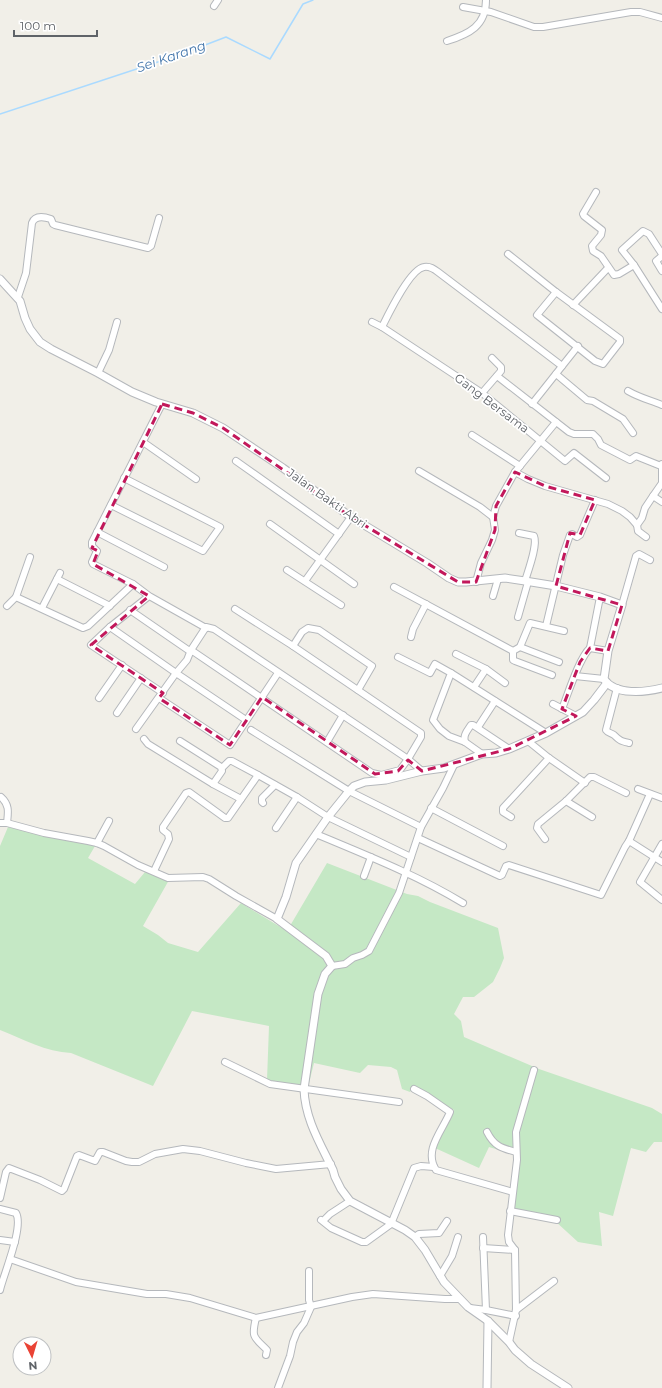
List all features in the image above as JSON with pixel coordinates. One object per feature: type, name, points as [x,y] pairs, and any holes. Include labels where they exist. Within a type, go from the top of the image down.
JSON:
[{"type":"street","points":[[214,6],[218,0]]},
{"type":"street","points":[[447,41],[466,34],[478,26],[486,11],[486,0]]},
{"type":"street","points":[[463,7],[486,11],[534,27],[542,27],[631,12],[640,12],[662,18]]},
{"type":"street","points":[[596,192],[583,214],[602,230],[601,235],[592,248],[596,254],[601,256],[614,275],[617,275],[634,265]]},
{"type":"street","points":[[18,297],[26,273],[32,223],[34,218],[48,218],[51,219],[55,225],[148,248],[151,246],[159,218]]},
{"type":"street","points":[[662,271],[656,261],[662,255],[649,234],[642,231],[622,250],[634,265],[662,309]]},
{"type":"street","points":[[508,254],[573,305],[620,339],[620,342],[603,364],[598,363],[537,315],[556,292]]},
{"type":"street","points":[[382,327],[393,305],[414,274],[421,268],[430,268],[438,272],[562,366]]},
{"type":"street","points":[[573,305],[608,268]]},
{"type":"street","name":"Jalan Bakti Abri","points":[[0,278],[18,297],[30,330],[40,342],[132,392],[162,404],[193,413],[223,428],[283,468],[351,517],[449,578],[458,582],[476,582],[498,579],[527,581],[556,586],[600,597],[622,605]]},
{"type":"street","points":[[98,373],[109,350],[117,322]]},
{"type":"street","name":"Gang Bersama","points":[[372,322],[382,327],[482,393],[566,460],[574,453],[606,478]]},
{"type":"street","points":[[532,404],[578,346]]},
{"type":"street","points":[[482,393],[502,369],[492,358]]},
{"type":"street","points":[[556,374],[587,400],[593,401],[623,419],[633,433]]},
{"type":"street","points":[[497,376],[571,433],[593,434],[598,439],[600,446],[630,460],[636,456],[662,465],[662,482],[645,508],[642,518],[636,525]]},
{"type":"street","points":[[628,391],[640,398],[651,400],[662,405]]},
{"type":"street","points":[[162,404],[97,532],[92,546],[97,552],[92,562],[93,564],[134,584],[149,596],[130,610],[90,645],[141,678],[161,695],[230,745],[278,673]]},
{"type":"street","points":[[476,582],[481,562],[492,540],[495,530],[493,517],[496,506],[515,472],[556,422]]},
{"type":"street","points":[[472,435],[520,466]]},
{"type":"street","points":[[143,442],[196,479]]},
{"type":"street","points":[[236,461],[339,534]]},
{"type":"street","points":[[418,471],[480,507],[493,517]]},
{"type":"street","points":[[515,472],[528,480],[608,504],[622,510],[630,517],[636,525],[638,531],[646,537]]},
{"type":"street","points":[[111,505],[203,551],[220,527],[124,478]]},
{"type":"street","points":[[653,496],[662,502]]},
{"type":"street","points":[[546,626],[562,555],[570,535],[580,535],[595,500]]},
{"type":"street","points":[[305,581],[351,517]]},
{"type":"street","points":[[270,524],[354,584]]},
{"type":"street","points":[[97,532],[164,567]]},
{"type":"street","points":[[518,617],[535,539],[534,536],[519,533]]},
{"type":"street","points":[[277,919],[286,897],[296,863],[328,817],[349,791],[360,783],[386,780],[454,765],[482,754],[496,753],[509,749],[546,733],[576,716],[588,707],[606,681],[608,651],[636,556],[639,554],[650,560]]},
{"type":"street","points":[[7,606],[16,597],[30,558]]},
{"type":"street","points":[[286,570],[341,605]]},
{"type":"street","points":[[42,608],[58,576],[110,606]]},
{"type":"street","points":[[493,596],[498,579]]},
{"type":"street","points":[[16,597],[83,628],[88,626],[134,584]]},
{"type":"street","points":[[394,587],[513,651]]},
{"type":"street","points":[[151,597],[206,628],[208,627],[214,629],[408,759],[422,771]]},
{"type":"street","points":[[562,709],[585,652],[590,648],[600,597]]},
{"type":"street","points":[[411,637],[413,629],[426,604]]},
{"type":"street","points":[[130,610],[375,774],[381,775],[398,771],[408,759],[421,737],[421,733],[293,646],[235,609]]},
{"type":"street","points":[[513,651],[520,647],[528,624],[531,623],[564,631]]},
{"type":"street","points":[[110,627],[246,720]]},
{"type":"street","points":[[136,729],[187,660],[206,628]]},
{"type":"street","points":[[293,646],[302,632],[308,628],[319,630],[372,666],[358,690]]},
{"type":"street","points":[[520,647],[559,662]]},
{"type":"street","points":[[590,648],[608,651]]},
{"type":"street","points":[[513,651],[513,660],[515,662],[552,675]]},
{"type":"street","points":[[456,654],[486,669],[505,683]]},
{"type":"street","points":[[398,657],[430,672],[435,664],[546,733]]},
{"type":"street","points":[[99,698],[122,665]]},
{"type":"street","points":[[474,687],[486,669]]},
{"type":"street","points":[[451,673],[433,720],[440,729],[449,736],[465,742],[482,754]]},
{"type":"street","points":[[575,676],[606,681],[610,686],[643,692],[662,688]]},
{"type":"street","points":[[117,713],[141,678]]},
{"type":"street","points":[[617,688],[606,730],[614,735],[619,741],[629,743]]},
{"type":"street","points":[[478,728],[496,701]]},
{"type":"street","points":[[553,704],[576,716]]},
{"type":"street","points":[[327,742],[343,715]]},
{"type":"street","points":[[465,742],[465,735],[471,725],[474,725],[509,749]]},
{"type":"street","points":[[251,730],[349,791],[421,827]]},
{"type":"street","points":[[144,738],[148,744],[213,784],[241,799]]},
{"type":"street","points":[[180,740],[222,768]]},
{"type":"street","points":[[528,741],[549,758],[585,783]]},
{"type":"street","points":[[511,817],[503,812],[503,808],[549,758]]},
{"type":"street","points":[[213,784],[222,768],[229,761],[232,761],[297,797],[328,817],[411,857]]},
{"type":"street","points":[[454,765],[421,827],[407,873],[399,893],[369,951],[353,958],[345,964],[332,966],[325,974],[319,990],[304,1096],[313,1131],[341,1189],[350,1201],[391,1224],[405,1230],[415,1237],[425,1250],[444,1282],[468,1307],[488,1321],[515,1350],[531,1364],[568,1388]]},
{"type":"street","points":[[154,871],[169,839],[168,834],[163,830],[163,827],[187,792],[225,818],[230,817],[258,775]]},
{"type":"street","points":[[545,839],[537,826],[590,777],[594,777],[626,793]]},
{"type":"street","points":[[263,803],[262,798],[275,785]]},
{"type":"street","points":[[638,789],[662,798]]},
{"type":"street","points":[[418,838],[500,876],[502,875],[506,866],[509,865],[601,895],[625,847],[630,841],[650,794]]},
{"type":"street","points":[[276,828],[297,797]]},
{"type":"street","points":[[1,798],[8,806],[7,823]]},
{"type":"street","points":[[566,800],[592,817]]},
{"type":"street","points":[[431,808],[503,846]]},
{"type":"street","points":[[97,844],[109,821]]},
{"type":"street","points":[[0,823],[7,823],[44,833],[88,840],[104,846],[138,865],[171,878],[203,877],[209,879],[277,919],[326,956],[332,966]]},
{"type":"street","points":[[316,834],[407,873],[439,888],[464,903]]},
{"type":"street","points":[[630,841],[662,862]]},
{"type":"street","points":[[662,844],[640,882],[662,900]]},
{"type":"street","points":[[364,876],[371,857]]},
{"type":"street","points":[[226,1062],[270,1084],[400,1102]]},
{"type":"street","points":[[509,1342],[516,1313],[515,1250],[509,1242],[508,1235],[517,1160],[516,1132],[534,1070]]},
{"type":"street","points":[[414,1089],[450,1112],[432,1147],[432,1158],[436,1170],[513,1192]]},
{"type":"street","points":[[487,1132],[491,1140],[497,1145],[504,1149],[516,1152]]},
{"type":"street","points":[[0,1198],[6,1172],[9,1168],[40,1180],[62,1191],[76,1156],[79,1155],[95,1161],[100,1152],[126,1161],[139,1162],[154,1154],[183,1149],[200,1151],[276,1169],[330,1164]]},
{"type":"street","points":[[350,1201],[322,1221],[331,1228],[362,1242],[366,1242],[391,1224],[414,1168],[421,1166],[434,1167]]},
{"type":"street","points":[[0,1209],[16,1213],[18,1219],[15,1242],[10,1259],[3,1269],[0,1290]]},
{"type":"street","points":[[510,1211],[557,1220]]},
{"type":"street","points":[[415,1237],[419,1234],[439,1233],[447,1221]]},
{"type":"street","points":[[440,1276],[452,1256],[458,1237]]},
{"type":"street","points":[[483,1237],[486,1310]]},
{"type":"street","points":[[0,1240],[15,1242]]},
{"type":"street","points":[[483,1248],[515,1250]]},
{"type":"street","points":[[10,1259],[76,1282],[147,1294],[166,1294],[190,1298],[256,1318],[352,1297],[373,1294],[460,1299]]},
{"type":"street","points":[[278,1388],[297,1332],[304,1323],[311,1306],[309,1300],[309,1271]]},
{"type":"street","points":[[468,1307],[516,1313],[554,1281]]},
{"type":"street","points":[[256,1318],[254,1329],[255,1338],[267,1350],[266,1355]]},
{"type":"street","points":[[487,1388],[488,1321]]},
{"type":"highlighted area","points":[[162,404],[193,413],[223,428],[351,517],[458,582],[476,582],[495,530],[496,506],[515,472],[545,486],[595,500],[580,535],[570,533],[556,586],[622,605],[608,651],[590,648],[580,662],[562,709],[576,716],[509,749],[422,771],[408,760],[398,771],[375,774],[262,697],[230,745],[159,698],[163,693],[91,645],[149,596],[93,564],[98,551],[92,548]]},
{"type":"green space","points":[[8,827],[95,846],[88,858],[135,884],[145,872],[169,880],[143,926],[168,943],[198,952],[241,903],[287,931],[327,863],[407,894],[418,896],[498,928],[504,958],[493,982],[474,997],[463,997],[454,1014],[461,1021],[464,1037],[539,1069],[652,1108],[662,1114],[662,1142],[654,1142],[646,1152],[631,1148],[613,1216],[599,1212],[602,1246],[578,1242],[555,1221],[513,1209],[516,1155],[489,1147],[479,1168],[435,1148],[454,1110],[413,1087],[410,1092],[402,1089],[397,1070],[391,1067],[368,1065],[360,1073],[314,1063],[308,1087],[267,1080],[269,1026],[192,1011],[153,1086],[71,1053],[44,1048],[0,1030],[0,846]]},
{"type":"waterway","name":"Sei Karang","points":[[0,114],[179,55],[226,37],[270,59],[303,4],[313,0]]}]
